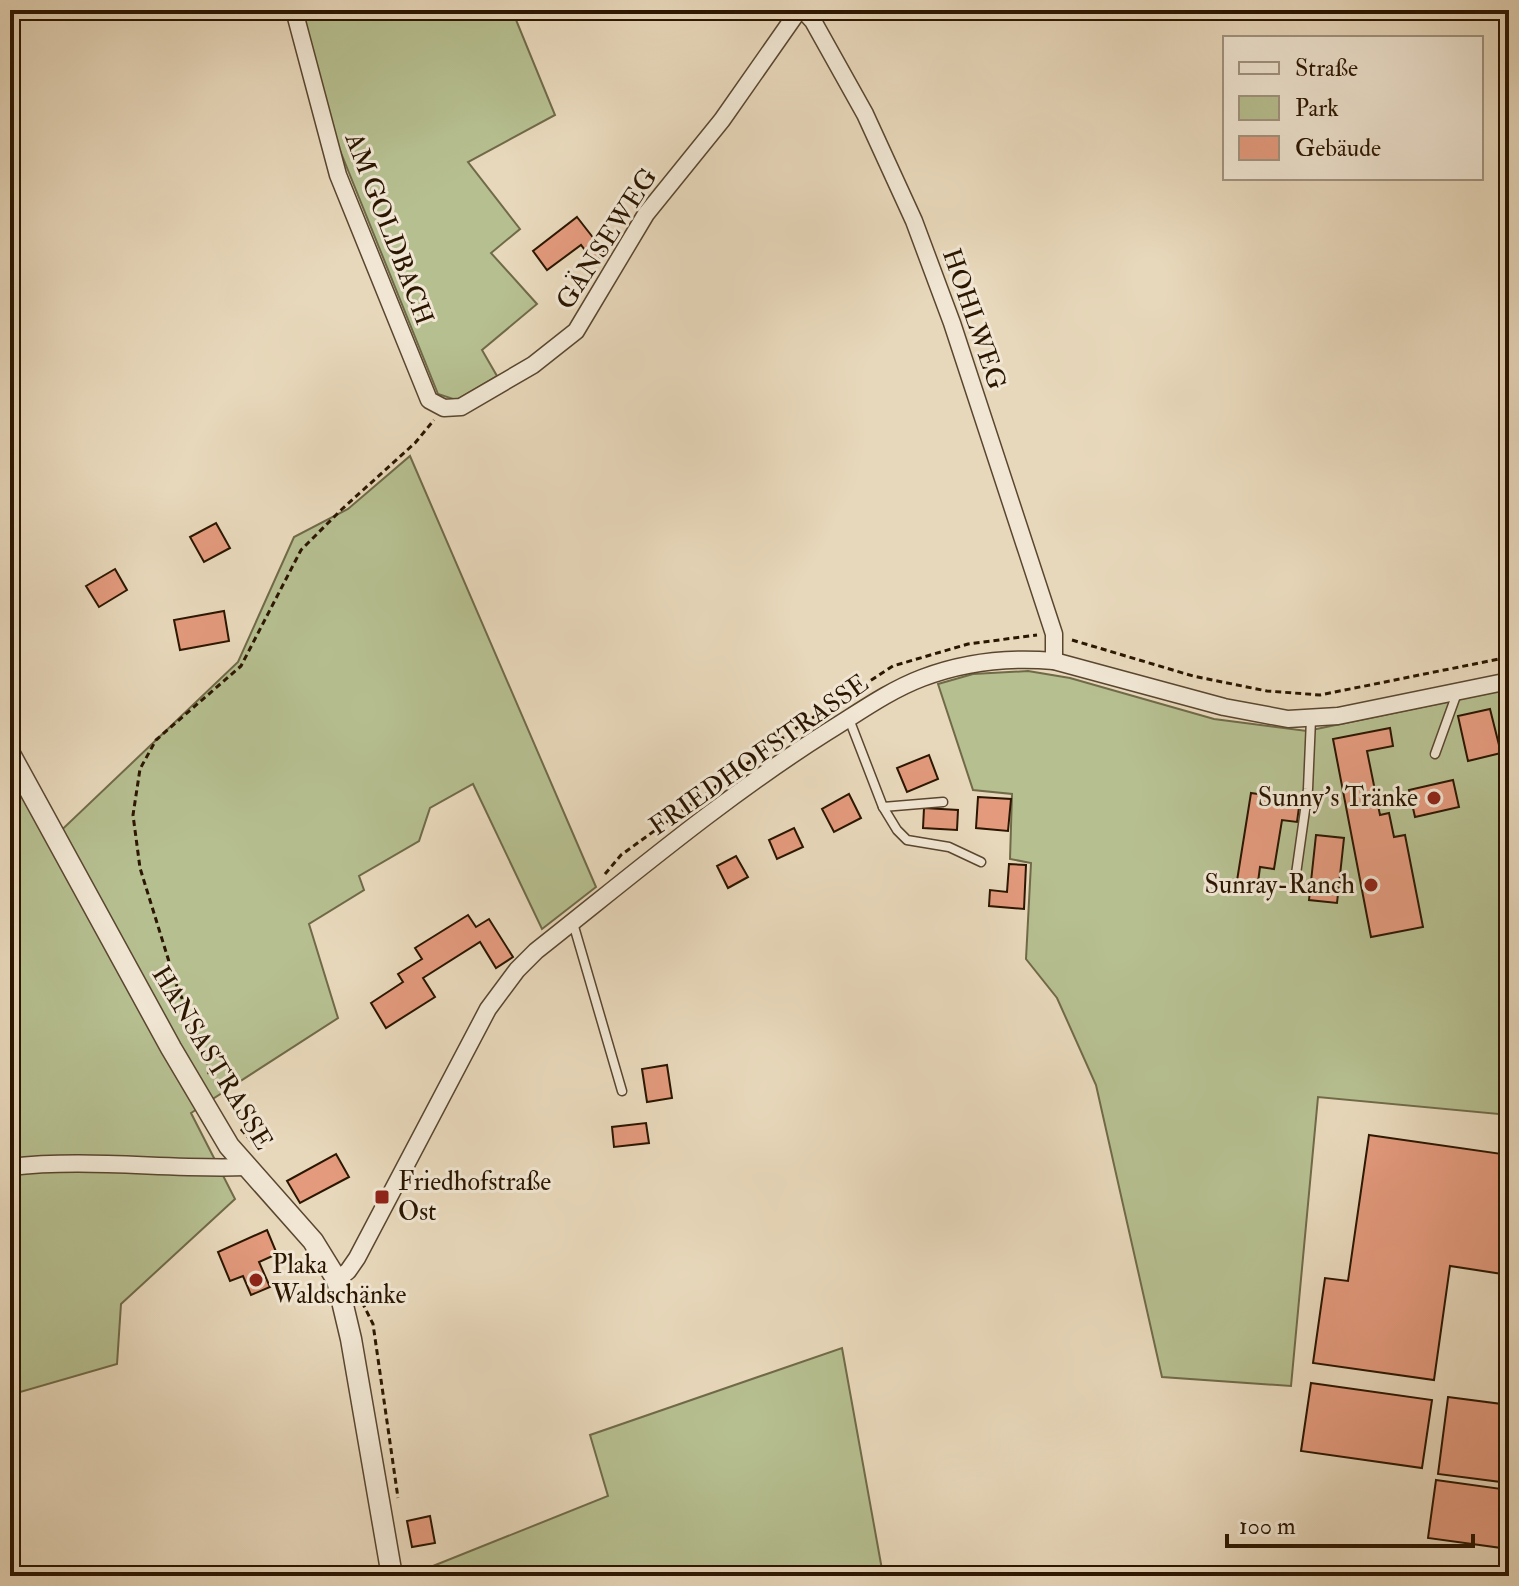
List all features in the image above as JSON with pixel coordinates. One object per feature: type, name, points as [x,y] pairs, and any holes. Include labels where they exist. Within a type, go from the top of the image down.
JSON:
[{"type":"street","name":"AM GOLDBACH","points":[[294,10],[338,175],[429,400],[444,408]]},
{"type":"street","name":"GÄNSEWEG","points":[[444,408],[461,407],[533,365],[576,331],[646,214],[722,120],[801,10]]},
{"type":"street","name":"HOHLWEG","points":[[801,10],[813,21],[865,114],[914,221],[952,323],[1054,634],[1054,661]]},
{"type":"street","name":"FRIEDHOFSTRASSE","points":[[337,1280],[357,1258],[499,991],[536,951],[708,814],[890,693],[944,670],[1010,659],[1054,661],[1238,710],[1267,716],[1311,719],[1509,681]]},
{"type":"street","name":"HANSASTRASSE","points":[[10,754],[171,1048],[229,1146],[313,1241],[337,1280],[351,1339],[392,1576]]},
{"type":"street","points":[[10,1167],[80,1162],[246,1167]]},
{"type":"lane","points":[[1435,754],[1457,692]]},
{"type":"lane","points":[[849,719],[883,807],[897,830],[907,840],[949,847],[981,862]]},
{"type":"lane","points":[[1296,874],[1308,789],[1311,719]]},
{"type":"lane","points":[[883,807],[943,802]]},
{"type":"lane","points":[[573,922],[622,1091]]},
{"type":"path","points":[[206,1081],[209,1075],[207,1061],[175,981],[140,868],[133,815],[140,769],[156,740],[241,666],[301,550],[415,443],[444,408]]},
{"type":"path","points":[[1054,634],[1193,676],[1267,691],[1320,695],[1509,657]]},
{"type":"green space","points":[[298,10],[512,10],[555,115],[468,162],[520,229],[491,253],[537,304],[482,350],[497,376],[456,400],[438,394],[331,128]]},
{"type":"green space","points":[[410,456],[596,887],[542,929],[473,784],[430,808],[419,841],[359,876],[364,890],[309,924],[338,1018],[191,1113],[235,1199],[121,1304],[117,1364],[10,1395],[10,775],[48,843],[238,662],[294,537],[348,509]]},
{"type":"green space","points":[[1028,671],[1070,678],[1214,719],[1307,731],[1509,689],[1509,1115],[1318,1097],[1291,1386],[1162,1377],[1096,1085],[1057,998],[1026,959],[1031,863],[1010,859],[1012,794],[973,790],[938,684],[973,674]]},
{"type":"green space","points":[[842,1348],[883,1575],[418,1576],[418,1572],[608,1496],[590,1435]]},
{"type":"building","points":[[577,217],[605,253],[594,262],[581,245],[547,270],[533,251]]},
{"type":"building","points":[[216,523],[230,548],[204,562],[190,537]]},
{"type":"building","points":[[115,569],[127,590],[99,607],[86,586]]},
{"type":"building","points":[[224,611],[229,641],[180,650],[174,620]]},
{"type":"building","points":[[1490,709],[1501,753],[1468,761],[1458,716]]},
{"type":"building","points":[[1390,728],[1393,746],[1367,751],[1380,815],[1389,813],[1394,837],[1405,835],[1423,927],[1371,937],[1333,739]]},
{"type":"building","points":[[929,755],[938,779],[907,792],[897,768]]},
{"type":"building","name":"Sunny's Tränke","points":[[1453,780],[1459,807],[1415,817],[1409,790]]},
{"type":"building","points":[[1251,793],[1300,800],[1297,822],[1282,820],[1274,869],[1260,867],[1257,890],[1236,887]]},
{"type":"building","points":[[849,794],[861,818],[834,832],[822,809]]},
{"type":"building","points":[[978,797],[1011,799],[1008,831],[976,828]]},
{"type":"building","points":[[924,808],[958,810],[957,830],[923,828]]},
{"type":"building","points":[[794,828],[803,847],[777,859],[769,840]]},
{"type":"building","points":[[1316,835],[1344,838],[1337,903],[1309,900]]},
{"type":"building","points":[[736,856],[748,877],[728,888],[717,866]]},
{"type":"building","points":[[1009,864],[1026,865],[1024,909],[989,906],[990,890],[1007,892]]},
{"type":"building","points":[[468,915],[476,927],[489,919],[513,957],[496,968],[480,942],[423,978],[435,997],[386,1028],[371,1003],[403,982],[398,974],[422,959],[415,948]]},
{"type":"building","points":[[667,1065],[672,1098],[647,1102],[642,1069]]},
{"type":"building","points":[[646,1123],[649,1143],[614,1147],[612,1127]]},
{"type":"building","points":[[1369,1135],[1509,1155],[1509,1275],[1450,1266],[1434,1380],[1313,1363],[1325,1278],[1348,1281]]},
{"type":"building","points":[[336,1154],[349,1177],[300,1203],[287,1181]]},
{"type":"building","points":[[267,1230],[277,1254],[259,1262],[270,1287],[251,1295],[243,1276],[230,1281],[218,1252]]},
{"type":"building","points":[[1311,1383],[1432,1400],[1422,1468],[1301,1451]]},
{"type":"building","points":[[1448,1397],[1509,1405],[1509,1483],[1438,1474]]},
{"type":"building","points":[[1436,1480],[1509,1490],[1509,1549],[1428,1538]]},
{"type":"building","points":[[430,1516],[435,1543],[412,1547],[407,1521]]},
{"type":"place","name":"Sunny's Tränke","points":[[1434,798]]},
{"type":"place","name":"Sunray-Ranch","points":[[1371,885]]},
{"type":"place","name":"Friedhofstraße Ost","points":[[382,1197]]},
{"type":"place","name":"Plaka Waldschänke","points":[[256,1280]]}]
